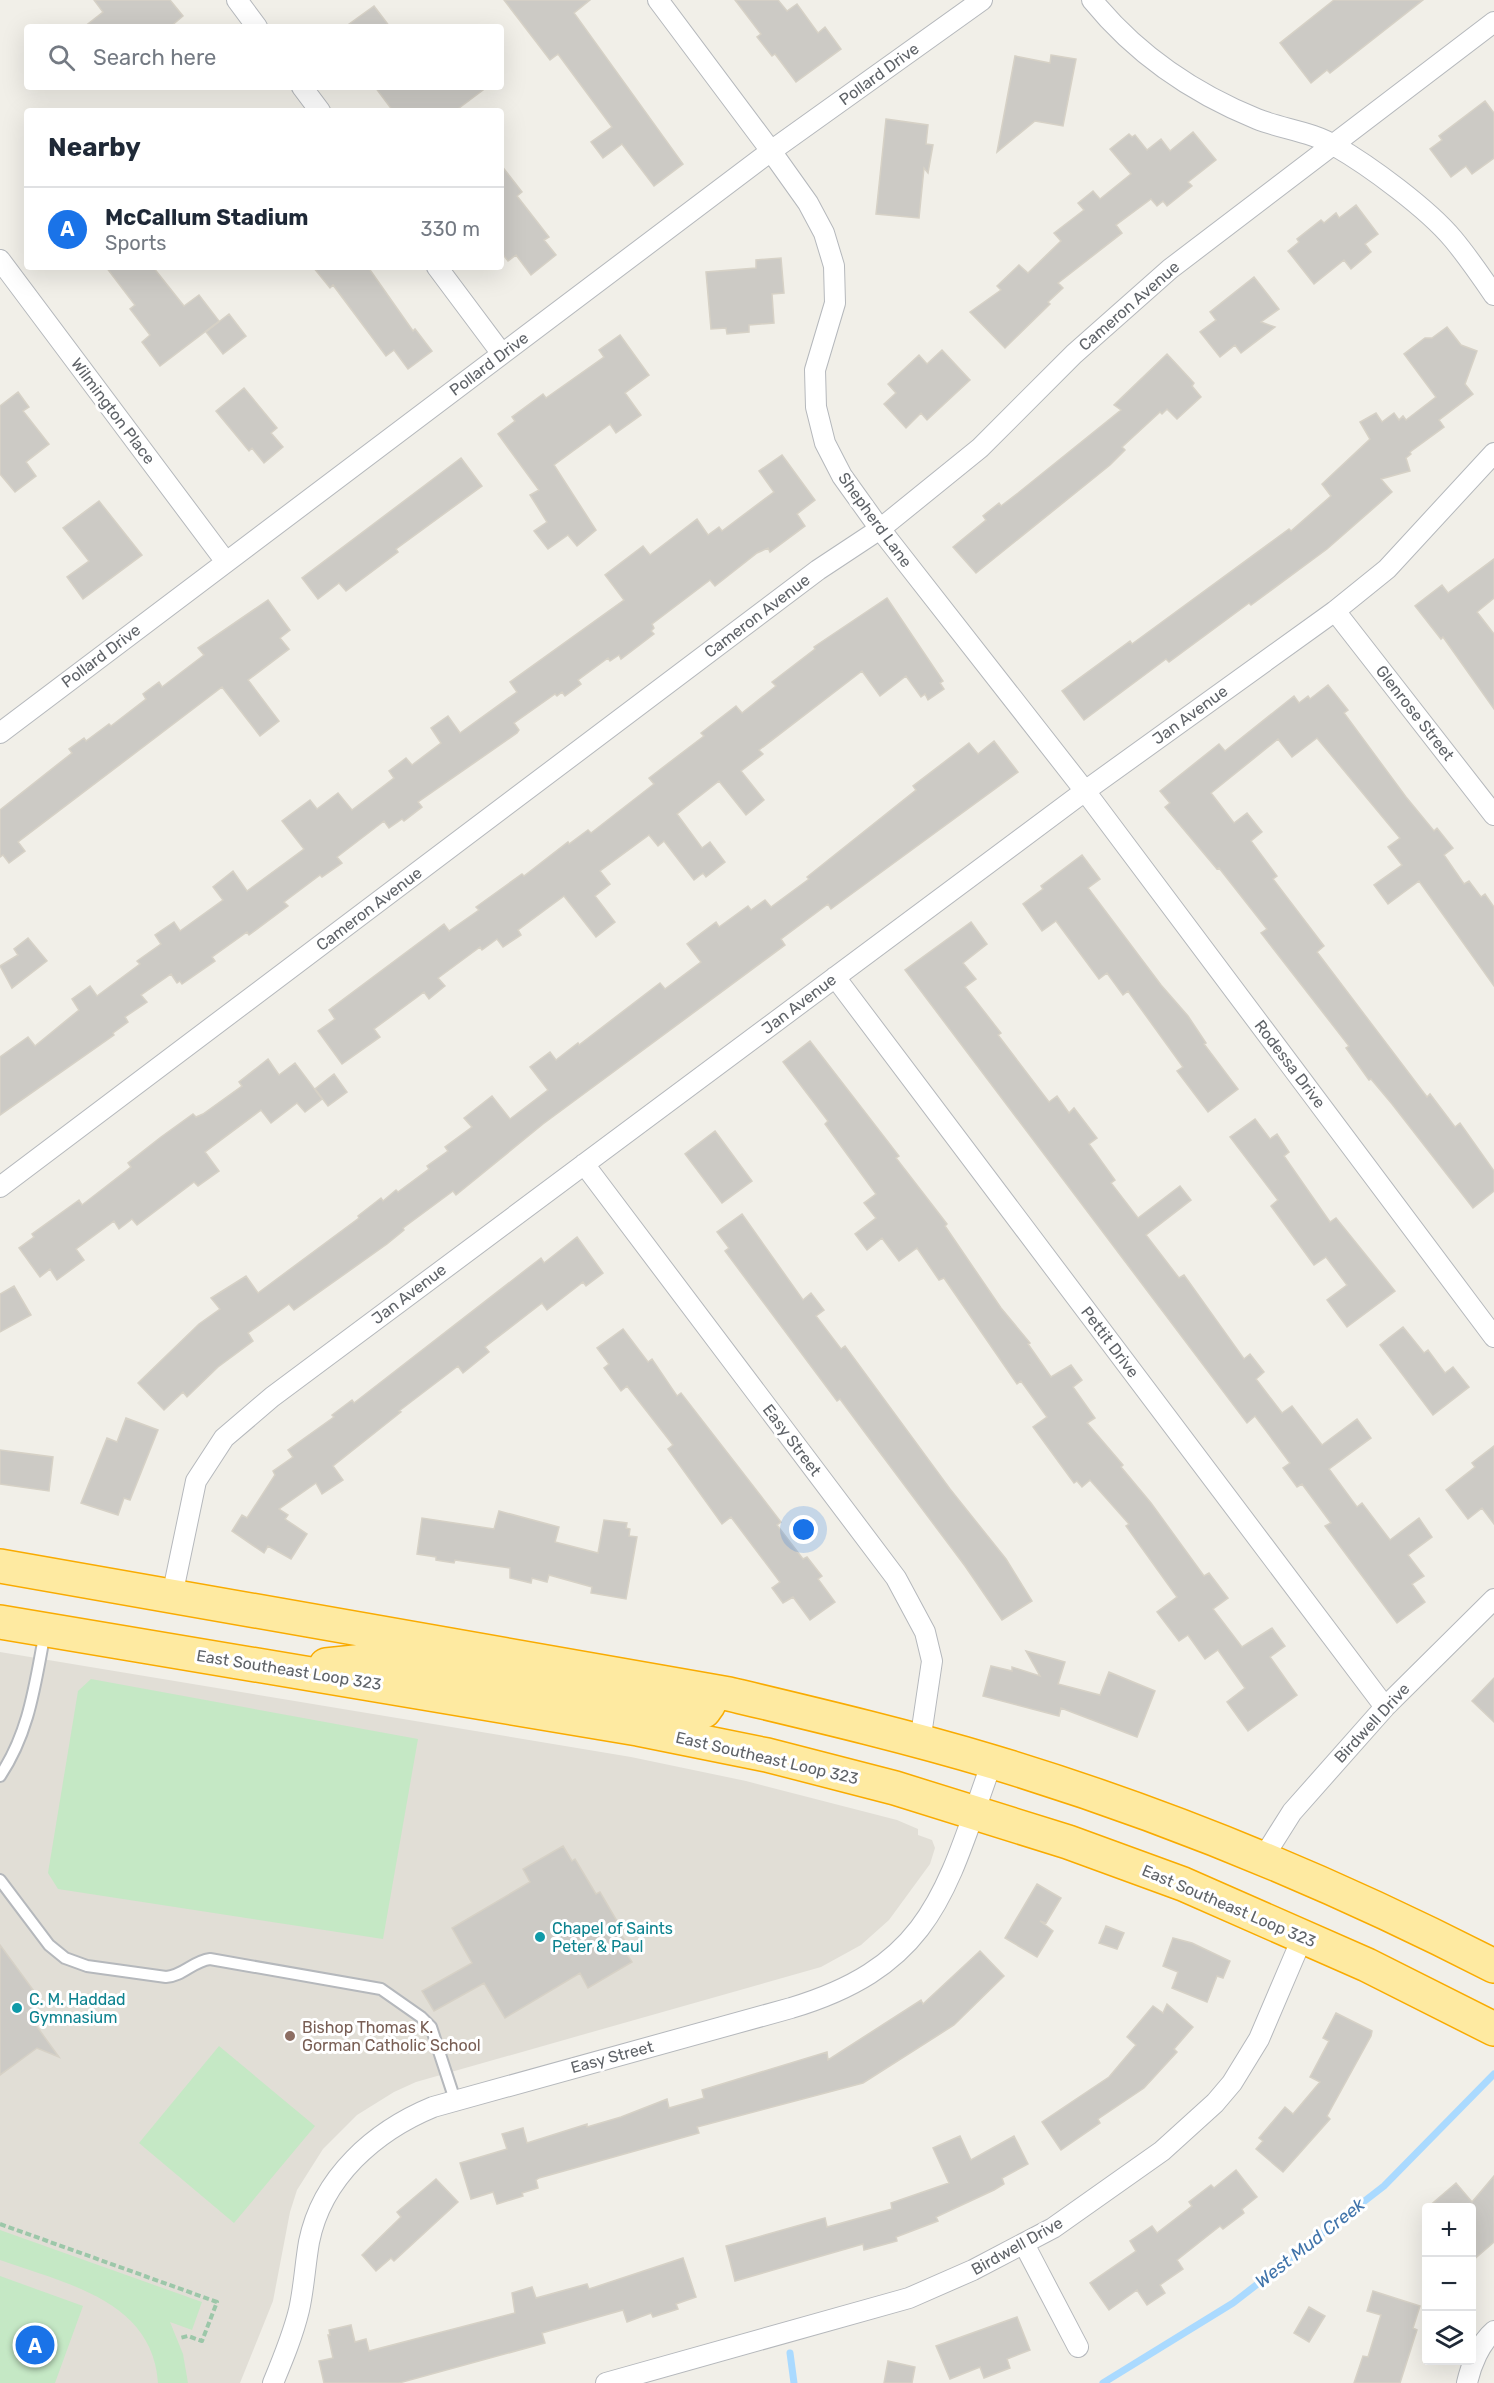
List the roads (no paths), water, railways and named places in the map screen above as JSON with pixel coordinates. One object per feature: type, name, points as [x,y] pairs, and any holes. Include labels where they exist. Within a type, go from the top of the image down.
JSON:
[{"type":"highway","points":[[0,1566],[705,1690],[832,1718],[993,1762],[1263,1858],[1494,1966]]},
{"type":"highway","points":[[0,1580],[52,1575]]},
{"type":"highway","name":"East Southeast Loop 323","points":[[0,1622],[627,1727],[767,1755],[974,1812],[1183,1884],[1303,1936],[1494,2029]]},
{"type":"highway","points":[[288,1669],[374,1660],[690,1714],[704,1711],[709,1704],[705,1690]]},
{"type":"street","points":[[237,0],[255,24]]},
{"type":"street","name":"Shepherd Lane","points":[[658,0],[771,151],[808,203],[824,233],[834,266],[835,303],[815,369],[816,407],[825,443],[842,476],[880,529],[1085,791]]},
{"type":"street","name":"Pollard Drive","points":[[0,733],[771,151],[982,0]]},
{"type":"street","points":[[1092,0],[1113,26],[1171,75],[1209,97],[1258,120],[1333,144],[1403,194],[1452,238],[1494,295]]},
{"type":"street","name":"Cameron Avenue","points":[[0,1187],[818,570],[880,529],[980,448],[1074,354],[1161,277],[1494,22]]},
{"type":"street","points":[[304,90],[318,108]]},
{"type":"street","name":"Wilmington Place","points":[[0,260],[226,562]]},
{"type":"street","points":[[439,270],[502,354]]},
{"type":"street","name":"Jan Avenue","points":[[172,1596],[196,1481],[224,1438],[272,1397],[835,977],[1085,791],[1335,611],[1387,568],[1494,453]]},
{"type":"street","name":"Glenrose Street","points":[[1335,611],[1494,815]]},
{"type":"street","name":"Rodessa Drive","points":[[1085,791],[1494,1337]]},
{"type":"street","name":"Pettit Drive","points":[[835,977],[1385,1707]]},
{"type":"street","name":"Easy Street","points":[[584,1164],[896,1578],[925,1632],[932,1661],[920,1742]]},
{"type":"street","name":"Birdwell Drive","points":[[1263,1858],[1292,1812],[1385,1707],[1494,1599]]},
{"type":"street","name":"Easy Street","points":[[273,2383],[297,2316],[313,2229],[336,2182],[361,2152],[385,2131],[416,2114],[456,2100],[791,2008],[835,1994],[865,1979],[891,1961],[924,1925],[953,1869],[993,1762]]},
{"type":"street","name":"Birdwell Drive","points":[[606,2383],[909,2298],[937,2288],[1024,2244],[1077,2211],[1162,2151],[1215,2103],[1232,2083],[1259,2039],[1303,1936]]},
{"type":"street","points":[[1024,2244],[1078,2347]]},
{"type":"street","points":[[1467,2383],[1471,2368],[1487,2337],[1494,2331]]},
{"type":"lane","points":[[0,1776],[18,1747],[30,1714],[45,1630]]},
{"type":"lane","points":[[0,1880],[49,1945],[75,1963],[166,1977],[175,1976],[197,1961],[210,1959],[381,1989],[422,2017],[430,2027],[456,2100]]},
{"type":"waterway","name":"West Mud Creek","points":[[1103,2383],[1233,2303],[1384,2186],[1494,2074]]},
{"type":"waterway","points":[[790,2353],[794,2383]]},
{"type":"place","name":"Chapel of Saints Peter & Paul","points":[[540,1937]]},
{"type":"place","name":"C. M. Haddad Gymnasium","points":[[17,2008]]},
{"type":"place","name":"Bishop Thomas K. Gorman Catholic School","points":[[290,2036]]},
{"type":"place","name":"McCallum Stadium","points":[[35,2345]]}]
